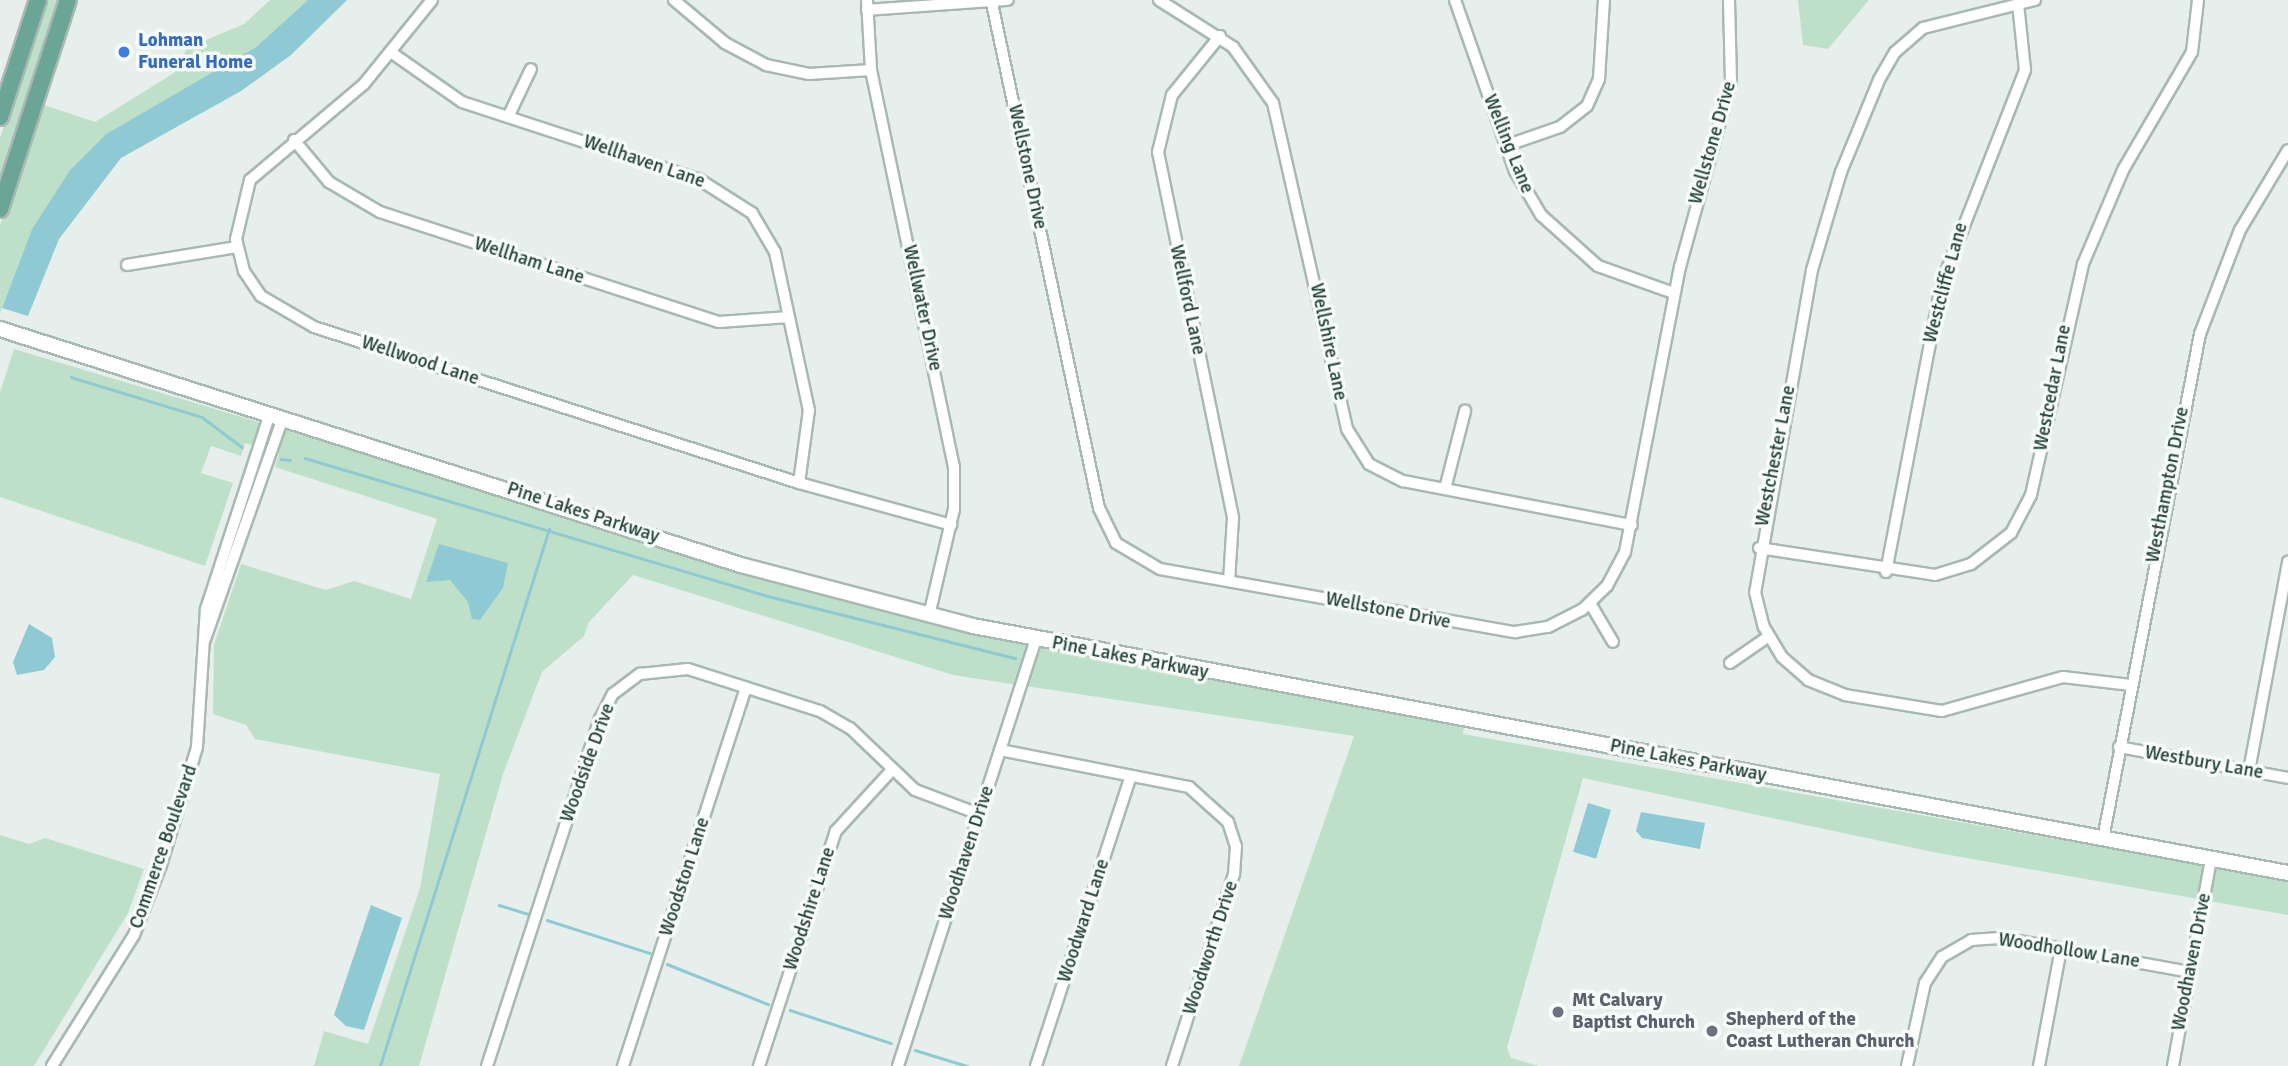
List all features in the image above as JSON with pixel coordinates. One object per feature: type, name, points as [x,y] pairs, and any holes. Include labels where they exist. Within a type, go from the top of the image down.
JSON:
[{"type":"main road","points":[[0,117],[38,0]]},
{"type":"main road","points":[[0,209],[68,0]]},
{"type":"street","points":[[127,265],[237,247],[246,187],[294,140],[355,93],[392,53],[432,0]]},
{"type":"street","points":[[674,0],[725,43],[766,65],[809,74],[871,70]]},
{"type":"street","points":[[867,5],[992,3],[1008,0]]},
{"type":"street","name":"Wellshire Lane","points":[[1159,0],[1220,36],[1257,77],[1281,126],[1352,442],[1390,477],[1632,525]]},
{"type":"street","name":"Welling Lane","points":[[1455,0],[1506,146],[1531,202],[1565,242],[1622,277],[1674,293]]},
{"type":"street","points":[[1506,146],[1560,127],[1587,106],[1599,79],[1604,0]]},
{"type":"street","name":"Wellstone Drive","points":[[992,3],[1105,527],[1139,562],[1505,631],[1548,627],[1590,603],[1618,569],[1632,525],[1674,293],[1731,82],[1729,0]]},
{"type":"street","name":"Westchester Lane","points":[[2035,0],[1923,28],[1895,52],[1879,80],[1817,248],[1759,548],[1755,592],[1769,635],[1792,667],[1829,691],[1928,711],[1964,708],[2070,676],[2131,685]]},
{"type":"street","name":"Westcedar Lane","points":[[1759,548],[1886,572],[1923,576],[1960,569],[1994,549],[2019,522],[2035,479],[2083,264],[2123,170],[2192,52],[2198,0]]},
{"type":"street","name":"Westcliffe Lane","points":[[1886,572],[1945,273],[2023,78],[2018,3]]},
{"type":"street","name":"Wellwater Drive","points":[[867,5],[871,70],[951,444],[951,525],[929,615]]},
{"type":"street","name":"Wellford Lane","points":[[1220,36],[1172,95],[1158,152],[1233,518],[1229,581]]},
{"type":"street","name":"Wellhaven Lane","points":[[392,53],[453,98],[700,180],[737,200],[772,244],[789,317],[810,422],[799,483]]},
{"type":"street","points":[[508,117],[531,69]]},
{"type":"street","name":"Wellham Lane","points":[[294,140],[329,182],[380,212],[709,319],[746,324],[789,317]]},
{"type":"street","name":"Westhampton Drive","points":[[2103,839],[2200,334],[2240,230],[2288,150]]},
{"type":"street","name":"Wellwood Lane","points":[[237,247],[256,290],[293,320],[799,483],[951,525]]},
{"type":"street","name":"Pine Lakes Parkway","points":[[0,329],[741,565],[929,615],[1036,640],[2288,873]]},
{"type":"street","points":[[1445,489],[1465,411]]},
{"type":"street","name":"Commerce Boulevard","points":[[52,1066],[142,917],[197,747],[203,646],[210,594],[276,415]]},
{"type":"street","points":[[2249,771],[2288,562]]},
{"type":"street","points":[[1590,603],[1613,642]]},
{"type":"street","points":[[1730,663],[1769,635]]},
{"type":"street","name":"Woodhaven Drive","points":[[898,1066],[1036,640]]},
{"type":"street","name":"Woodside Drive","points":[[487,1066],[610,699],[635,676],[666,667],[746,687],[841,722],[891,771],[927,797],[979,814]]},
{"type":"street","name":"Woodston Lane","points":[[623,1066],[746,687]]},
{"type":"street","name":"Westbury Lane","points":[[2119,747],[2288,778]]},
{"type":"street","name":"Woodworth Drive","points":[[1000,750],[1189,787],[1210,799],[1236,846],[1229,894],[1172,1066]]},
{"type":"street","name":"Woodshire Lane","points":[[759,1066],[836,831],[891,771]]},
{"type":"street","name":"Woodward Lane","points":[[1036,1066],[1131,776]]},
{"type":"street","name":"Woodhaven Drive","points":[[2173,1066],[2211,859]]},
{"type":"street","name":"Woodhollow Lane","points":[[1907,1066],[1925,983],[1950,950],[1992,938],[2190,972]]},
{"type":"street","points":[[2039,1066],[2061,949]]},
{"type":"green space","points":[[45,0],[62,0],[0,192],[0,138]]},
{"type":"green space","points":[[270,0],[308,0],[256,47],[106,134],[70,170],[32,229],[0,313],[0,225],[44,105],[95,122],[174,73],[187,48],[244,24]]},
{"type":"green space","points":[[1798,0],[1869,0],[1828,49],[1803,45]]},
{"type":"green space","points":[[14,349],[947,628],[1464,727],[1463,734],[2288,880],[2288,915],[1933,852],[1583,778],[1507,1048],[1511,1058],[1539,1066],[1239,1066],[1354,736],[953,675],[633,575],[589,622],[584,636],[542,672],[503,774],[419,1066],[314,1066],[324,1031],[368,1044],[420,888],[440,774],[255,739],[246,725],[213,714],[214,645],[241,564],[326,590],[354,581],[411,599],[437,519],[275,467],[279,454],[245,443],[241,456],[211,446],[201,473],[233,483],[205,566],[0,497],[0,392]]},
{"type":"green space","points":[[0,835],[29,844],[45,838],[144,869],[128,913],[34,1066],[0,1066]]},
{"type":"water","points":[[308,0],[347,0],[291,55],[241,91],[121,158],[59,239],[28,316],[2,308],[32,229],[70,170],[106,134],[256,47]]},
{"type":"water","points":[[439,544],[508,563],[503,588],[480,620],[472,619],[468,602],[450,580],[426,582]]},
{"type":"water","points":[[29,624],[52,638],[55,657],[44,670],[17,675],[13,662]]},
{"type":"water","points":[[1588,803],[1611,810],[1596,859],[1573,852]]},
{"type":"water","points":[[1641,812],[1705,823],[1700,849],[1642,838],[1636,831]]},
{"type":"water","points":[[371,905],[402,918],[364,1030],[346,1026],[334,1015]]},
{"type":"waterway","points":[[71,377],[202,417],[242,447]]},
{"type":"waterway","points":[[305,458],[764,595],[1015,658]]},
{"type":"waterway","points":[[281,459],[290,460]]},
{"type":"waterway","points":[[380,1066],[549,529]]},
{"type":"waterway","points":[[499,905],[528,914]]},
{"type":"waterway","points":[[547,920],[650,953]]},
{"type":"waterway","points":[[667,964],[768,1004]]},
{"type":"waterway","points":[[790,1010],[891,1043]]},
{"type":"waterway","points":[[915,1050],[967,1066]]},
{"type":"place","name":"Lohman Funeral Home","points":[[124,52]]},
{"type":"place","name":"Mt Calvary Baptist Church","points":[[1558,1012]]},
{"type":"place","name":"Shepherd of the Coast Lutheran Church","points":[[1712,1031]]}]
